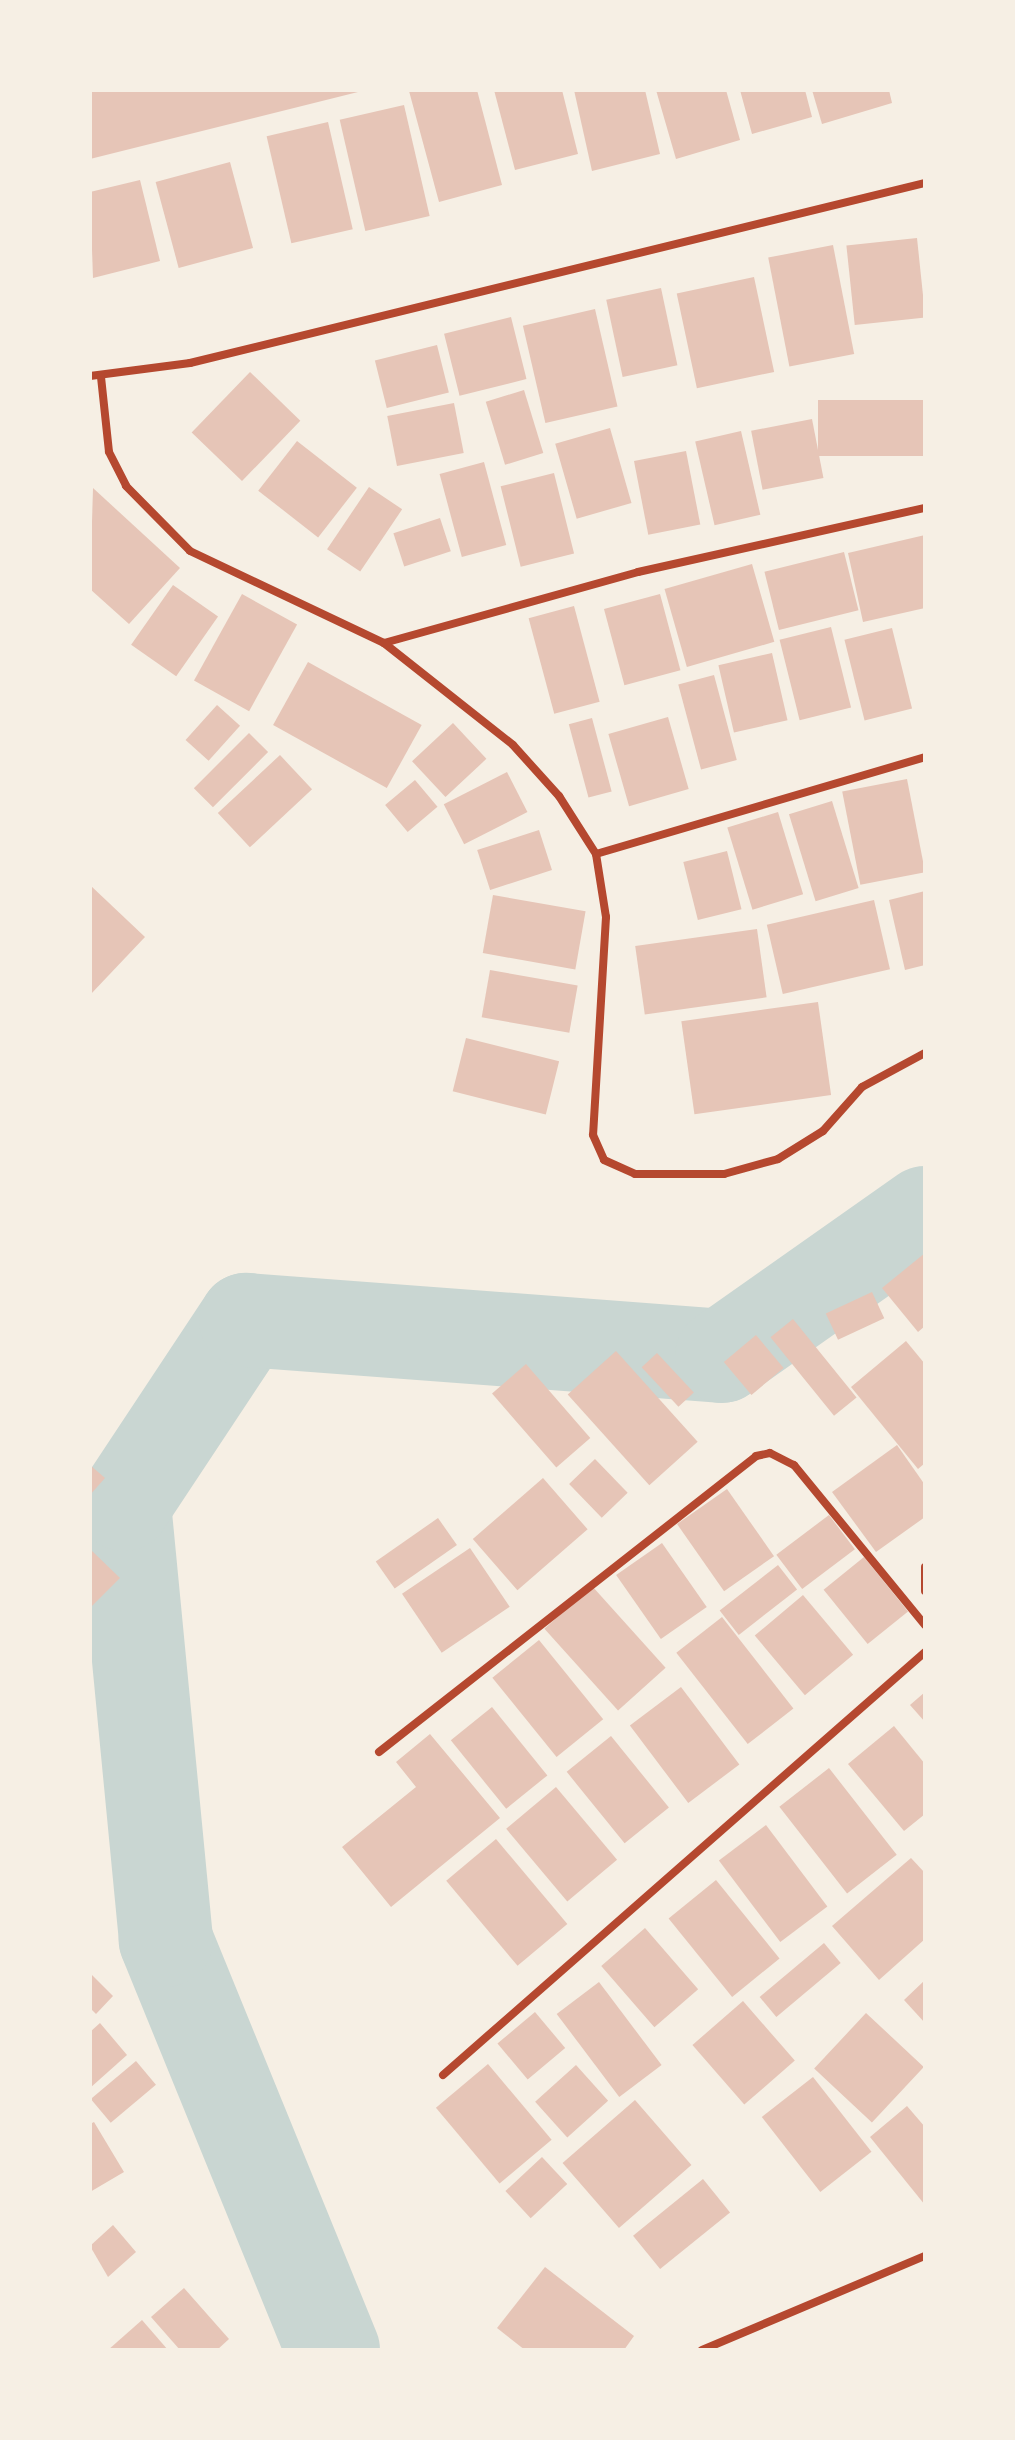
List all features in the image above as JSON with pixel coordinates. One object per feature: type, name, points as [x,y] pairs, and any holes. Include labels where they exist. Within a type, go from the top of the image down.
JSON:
[{"type":"street","points":[[90,376],[101,377],[221,355],[925,183]]},
{"type":"street","points":[[101,377],[109,452],[126,486],[190,551],[384,643],[513,745],[559,796],[596,854],[606,917],[593,1135],[604,1160],[635,1174],[724,1174],[778,1159],[823,1131],[862,1087],[925,1053]]},
{"type":"street","points":[[384,643],[638,572],[925,508]]},
{"type":"street","points":[[596,854],[925,757]]},
{"type":"street","points":[[379,1752],[756,1456],[794,1465],[925,1625]]},
{"type":"street","points":[[925,1567],[925,1591]]},
{"type":"street","points":[[443,2075],[925,1652]]},
{"type":"street","points":[[702,2350],[925,2256]]},
{"type":"building","points":[[90,90],[362,90],[362,91],[90,159]]},
{"type":"building","points":[[477,90],[502,185],[439,202],[409,91]]},
{"type":"building","points":[[494,90],[562,90],[578,154],[515,170]]},
{"type":"building","points":[[574,90],[645,90],[660,154],[592,171]]},
{"type":"building","points":[[656,90],[726,90],[740,140],[676,159]]},
{"type":"building","points":[[740,90],[805,90],[812,117],[752,134]]},
{"type":"building","points":[[812,90],[889,90],[892,103],[822,124]]},
{"type":"building","points":[[404,105],[430,216],[365,231],[340,120]]},
{"type":"building","points":[[328,122],[353,229],[291,243],[267,136]]},
{"type":"building","points":[[230,162],[253,248],[179,268],[156,182]]},
{"type":"building","points":[[140,180],[160,261],[93,278],[90,192]]},
{"type":"building","points":[[917,238],[925,318],[855,325],[846,245]]},
{"type":"building","points":[[833,245],[854,354],[789,367],[768,258]]},
{"type":"building","points":[[754,277],[774,372],[697,388],[677,293]]},
{"type":"building","points":[[661,288],[677,365],[623,377],[606,300]]},
{"type":"building","points":[[595,309],[617,406],[545,423],[523,326]]},
{"type":"building","points":[[511,317],[526,379],[460,396],[444,334]]},
{"type":"building","points":[[437,345],[449,393],[387,408],[375,360]]},
{"type":"building","points":[[250,372],[300,421],[242,481],[192,432]]},
{"type":"building","points":[[524,390],[543,453],[505,465],[486,402]]},
{"type":"building","points":[[818,400],[925,400],[925,456],[818,456]]},
{"type":"building","points":[[454,403],[464,453],[397,466],[387,416]]},
{"type":"building","points":[[812,419],[823,478],[763,490],[751,431]]},
{"type":"building","points":[[610,428],[631,503],[577,519],[555,444]]},
{"type":"building","points":[[741,431],[760,515],[715,525],[695,442]]},
{"type":"building","points":[[297,441],[357,488],[318,537],[258,491]]},
{"type":"building","points":[[686,451],[700,525],[648,535],[634,461]]},
{"type":"building","points":[[484,462],[506,545],[462,557],[440,474]]},
{"type":"building","points":[[554,473],[574,554],[521,567],[501,486]]},
{"type":"building","points":[[369,487],[402,509],[360,572],[327,549]]},
{"type":"building","points":[[93,488],[180,568],[129,624],[90,589]]},
{"type":"building","points":[[440,518],[451,551],[404,566],[393,533]]},
{"type":"building","points":[[925,535],[925,608],[863,622],[848,553]]},
{"type":"building","points":[[844,552],[859,610],[779,630],[764,572]]},
{"type":"building","points":[[752,564],[774,642],[687,667],[665,589]]},
{"type":"building","points":[[173,585],[218,617],[176,676],[131,645]]},
{"type":"building","points":[[242,594],[297,625],[249,711],[194,681]]},
{"type":"building","points":[[660,594],[680,670],[624,685],[604,609]]},
{"type":"building","points":[[574,606],[600,702],[554,714],[529,618]]},
{"type":"building","points":[[831,627],[851,708],[800,720],[780,640]]},
{"type":"building","points":[[892,628],[912,709],[865,720],[844,640]]},
{"type":"building","points":[[772,653],[788,720],[734,733],[718,665]]},
{"type":"building","points":[[308,662],[422,725],[387,788],[273,725]]},
{"type":"building","points":[[714,675],[737,760],[701,770],[678,685]]},
{"type":"building","points":[[217,705],[240,726],[209,761],[186,740]]},
{"type":"building","points":[[668,717],[689,789],[629,806],[608,734]]},
{"type":"building","points":[[592,718],[612,791],[588,798],[569,724]]},
{"type":"building","points":[[453,723],[486,759],[445,797],[412,761]]},
{"type":"building","points":[[249,733],[268,752],[213,807],[194,788]]},
{"type":"building","points":[[280,755],[312,789],[250,847],[218,813]]},
{"type":"building","points":[[507,772],[527,812],[464,844],[444,804]]},
{"type":"building","points":[[907,779],[925,872],[860,885],[842,792]]},
{"type":"building","points":[[415,780],[437,807],[408,832],[385,805]]},
{"type":"building","points":[[832,801],[859,888],[816,901],[789,814]]},
{"type":"building","points":[[778,812],[803,894],[752,910],[727,827]]},
{"type":"building","points":[[539,830],[552,870],[490,890],[477,850]]},
{"type":"building","points":[[727,851],[742,909],[698,920],[683,862]]},
{"type":"building","points":[[90,885],[145,937],[90,995]]},
{"type":"building","points":[[925,891],[925,965],[905,970],[889,900]]},
{"type":"building","points":[[493,895],[586,911],[575,969],[483,953]]},
{"type":"building","points":[[874,900],[890,969],[783,994],[767,925]]},
{"type":"building","points":[[757,929],[767,997],[645,1014],[635,946]]},
{"type":"building","points":[[490,970],[578,985],[569,1033],[482,1017]]},
{"type":"building","points":[[818,1002],[831,1095],[694,1114],[681,1021]]},
{"type":"building","points":[[466,1038],[559,1061],[546,1115],[453,1091]]},
{"type":"building","points":[[925,1253],[925,1326],[918,1332],[882,1288]]},
{"type":"building","points":[[872,1292],[884,1318],[838,1340],[826,1314]]},
{"type":"building","points":[[793,1319],[857,1397],[834,1416],[770,1337]]},
{"type":"building","points":[[756,1335],[784,1368],[751,1395],[724,1362]]},
{"type":"building","points":[[906,1341],[925,1364],[925,1463],[918,1469],[851,1387]]},
{"type":"building","points":[[616,1351],[698,1442],[649,1485],[568,1394]]},
{"type":"building","points":[[657,1353],[694,1392],[678,1407],[642,1367]]},
{"type":"building","points":[[526,1364],[590,1438],[556,1467],[492,1394]]},
{"type":"building","points":[[897,1445],[925,1485],[925,1517],[876,1552],[832,1492]]},
{"type":"building","points":[[595,1459],[628,1493],[602,1518],[569,1484]]},
{"type":"building","points":[[90,1465],[105,1478],[90,1495]]},
{"type":"building","points":[[543,1478],[588,1529],[517,1590],[473,1539]]},
{"type":"building","points":[[727,1489],[774,1556],[724,1591],[677,1524]]},
{"type":"building","points":[[829,1515],[855,1549],[802,1589],[776,1555]]},
{"type":"building","points":[[438,1518],[457,1545],[395,1589],[376,1562]]},
{"type":"building","points":[[662,1543],[707,1607],[661,1639],[616,1575]]},
{"type":"building","points":[[470,1548],[510,1607],[442,1653],[402,1594]]},
{"type":"building","points":[[90,1549],[120,1578],[90,1608]]},
{"type":"building","points":[[864,1557],[908,1611],[868,1644],[824,1590]]},
{"type":"building","points":[[778,1565],[797,1589],[739,1635],[720,1611]]},
{"type":"building","points":[[592,1586],[666,1668],[618,1711],[544,1629]]},
{"type":"building","points":[[803,1595],[853,1655],[805,1695],[755,1635]]},
{"type":"building","points":[[722,1617],[793,1708],[748,1744],[676,1653]]},
{"type":"building","points":[[539,1640],[603,1719],[557,1757],[492,1678]]},
{"type":"building","points":[[681,1687],[739,1764],[688,1803],[630,1726]]},
{"type":"building","points":[[925,1692],[925,1722],[910,1705]]},
{"type":"building","points":[[492,1707],[547,1775],[506,1809],[451,1740]]},
{"type":"building","points":[[894,1726],[925,1764],[925,1814],[904,1831],[848,1764]]},
{"type":"building","points":[[430,1734],[500,1818],[391,1907],[342,1847],[416,1787],[396,1762]]},
{"type":"building","points":[[611,1736],[669,1807],[625,1843],[567,1772]]},
{"type":"building","points":[[829,1768],[897,1855],[847,1893],[779,1807]]},
{"type":"building","points":[[556,1787],[617,1860],[567,1902],[506,1829]]},
{"type":"building","points":[[766,1825],[827,1906],[780,1942],[719,1861]]},
{"type":"building","points":[[496,1839],[567,1924],[518,1966],[446,1881]]},
{"type":"building","points":[[911,1858],[925,1873],[925,1939],[879,1980],[832,1926]]},
{"type":"building","points":[[716,1880],[780,1958],[732,1997],[669,1918]]},
{"type":"building","points":[[645,1928],[698,1989],[654,2027],[601,1966]]},
{"type":"building","points":[[824,1943],[841,1963],[776,2017],[760,1997]]},
{"type":"building","points":[[90,1973],[113,1996],[96,2014],[90,2008]]},
{"type":"building","points":[[925,1980],[925,2023],[904,2000]]},
{"type":"building","points":[[599,1982],[662,2065],[619,2097],[557,2014]]},
{"type":"building","points":[[743,2001],[795,2061],[744,2105],[692,2045]]},
{"type":"building","points":[[535,2012],[565,2048],[528,2080],[497,2043]]},
{"type":"building","points":[[866,2013],[924,2067],[872,2122],[814,2069]]},
{"type":"building","points":[[100,2023],[127,2055],[90,2088],[90,2032]]},
{"type":"building","points":[[136,2061],[156,2085],[111,2123],[91,2099]]},
{"type":"building","points":[[488,2064],[552,2140],[500,2184],[436,2108]]},
{"type":"building","points":[[576,2065],[608,2101],[567,2137],[535,2102]]},
{"type":"building","points":[[813,2077],[871,2152],[820,2192],[762,2117]]},
{"type":"building","points":[[635,2100],[691,2165],[619,2228],[563,2163]]},
{"type":"building","points":[[907,2106],[925,2127],[925,2205],[870,2137]]},
{"type":"building","points":[[94,2122],[124,2172],[90,2192],[90,2124]]},
{"type":"building","points":[[542,2157],[567,2184],[531,2218],[505,2191]]},
{"type":"building","points":[[703,2179],[730,2212],[660,2269],[633,2236]]},
{"type":"building","points":[[113,2225],[136,2252],[108,2277],[90,2246]]},
{"type":"building","points":[[545,2267],[634,2336],[624,2350],[525,2350],[497,2328]]},
{"type":"building","points":[[184,2288],[229,2339],[217,2350],[180,2350],[151,2317]]},
{"type":"building","points":[[142,2320],[168,2350],[108,2350]]},
{"type":"waterway","points":[[333,2350],[166,1940],[124,1504],[246,1320],[722,1356],[925,1213]]}]
